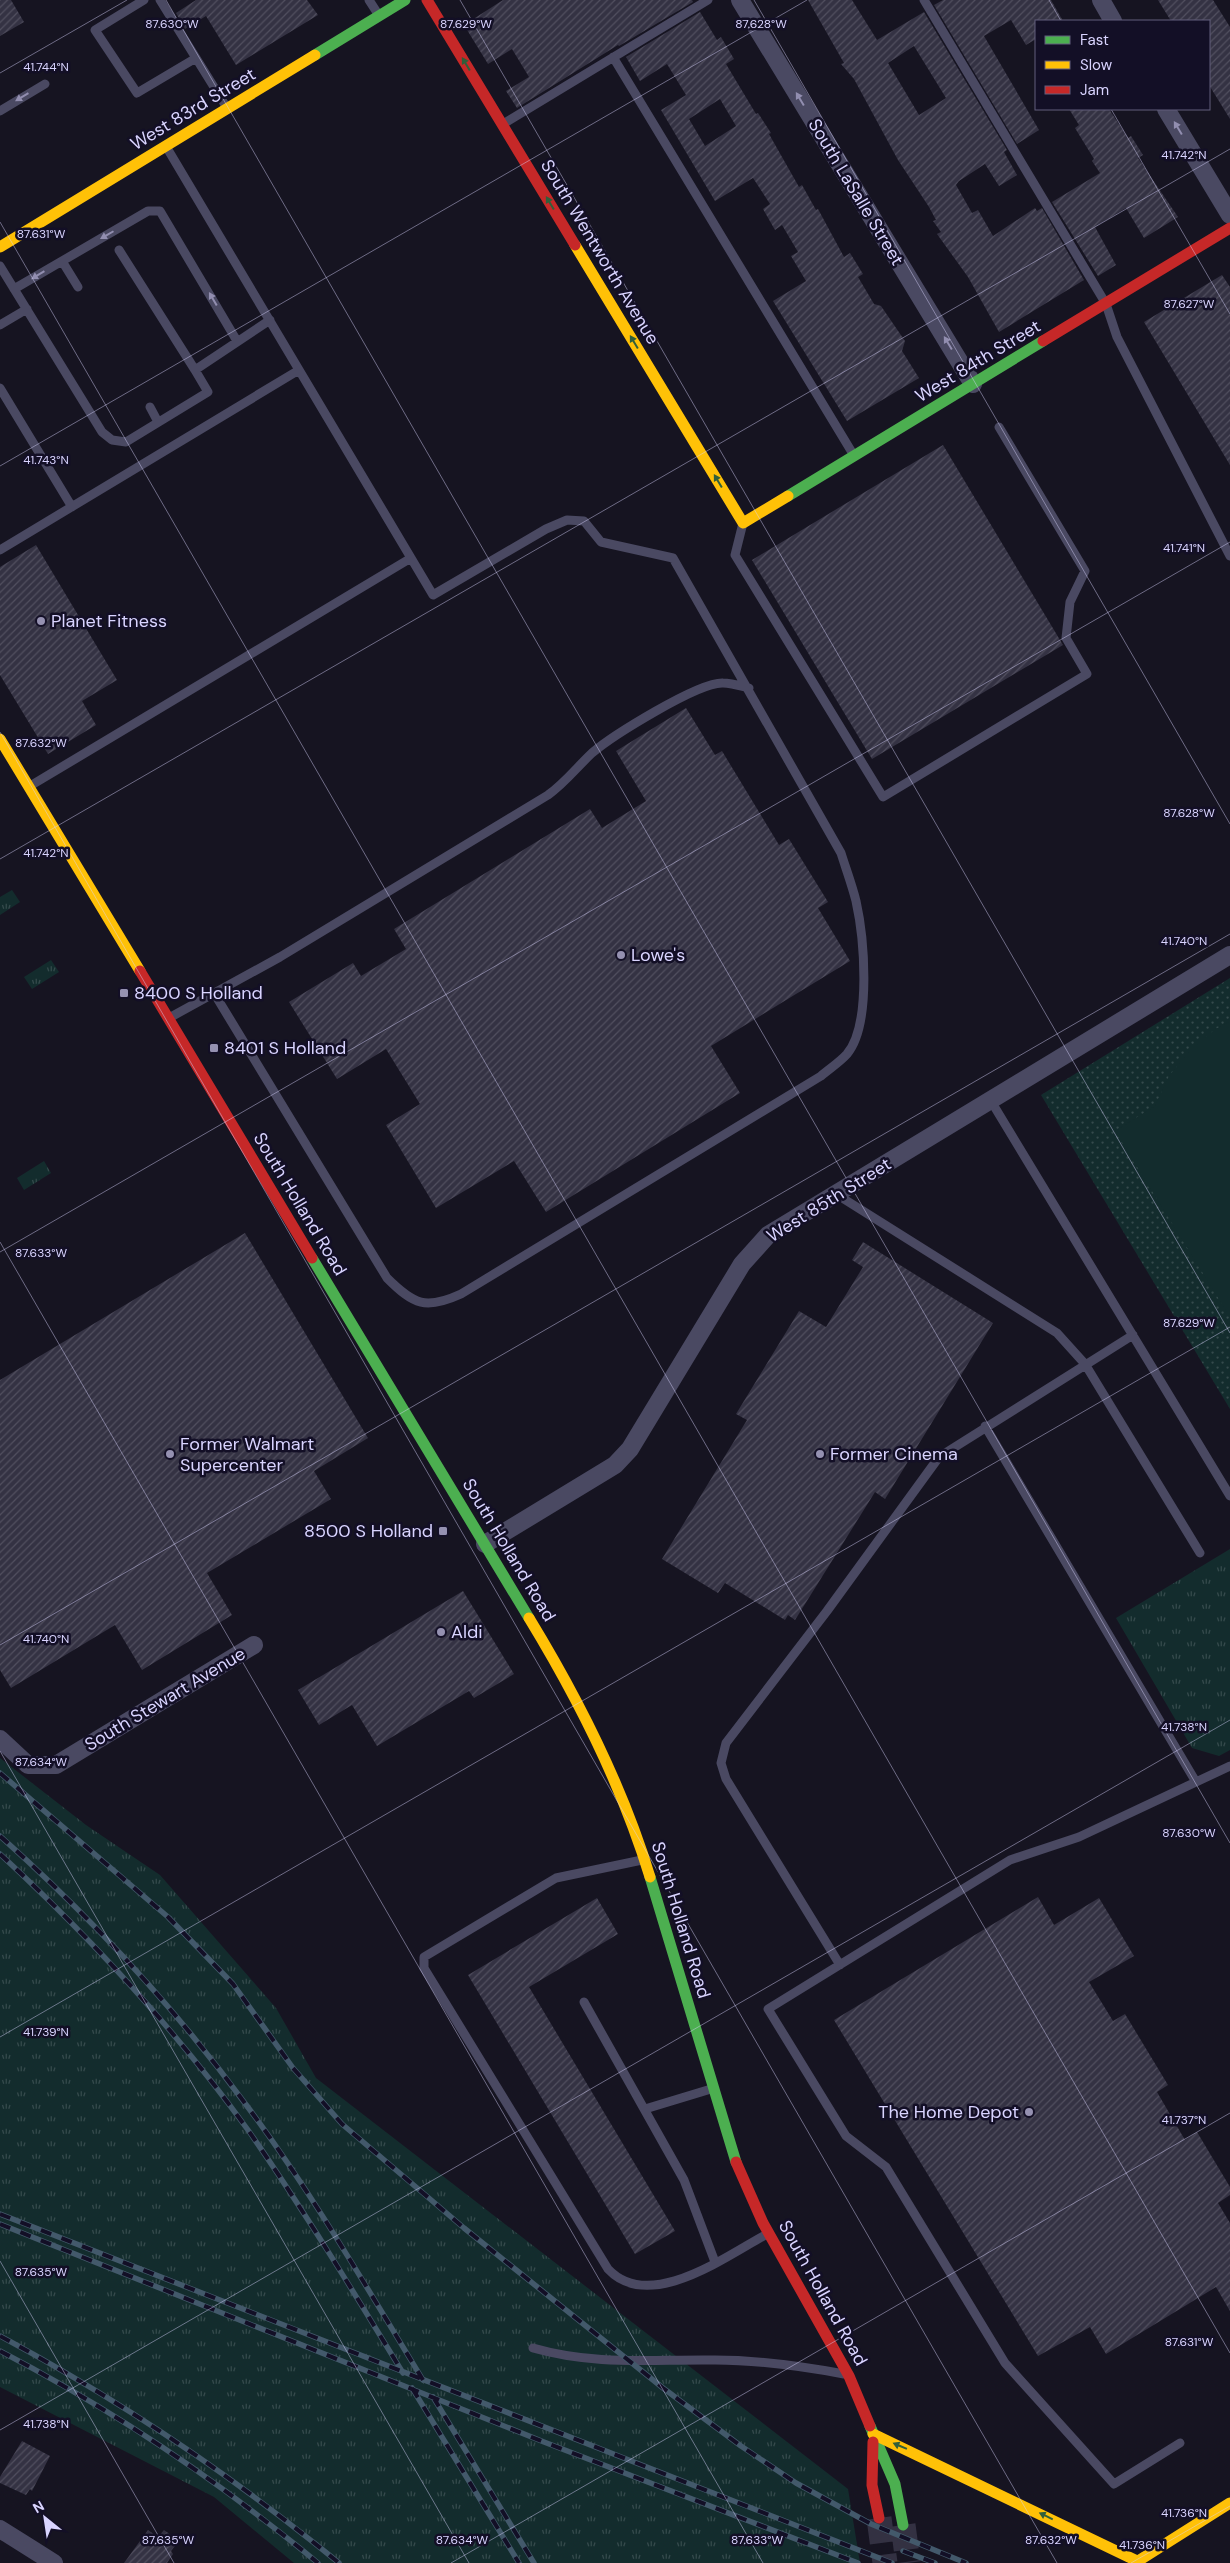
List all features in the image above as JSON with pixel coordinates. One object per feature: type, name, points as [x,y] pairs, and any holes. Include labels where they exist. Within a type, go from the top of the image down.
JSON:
[{"type":"main road","name":"West 83rd Street","points":[[0,247],[405,0]]},
{"type":"main road","name":"South Wentworth Avenue","points":[[427,0],[743,523]]},
{"type":"main road","name":"West 84th Street","points":[[743,523],[1230,228]]},
{"type":"main road","name":"South Holland Road","points":[[0,739],[561,1671],[592,1730],[617,1783],[645,1860],[739,2172],[770,2233],[849,2376],[896,2484],[903,2525]]},
{"type":"main road","name":"South Holland Road","points":[[873,2434],[872,2484],[879,2518]]},
{"type":"main road","points":[[873,2434],[910,2450],[1134,2562],[1230,2503]]},
{"type":"street","name":"South LaSalle Street","points":[[740,0],[973,384]]},
{"type":"street","points":[[1101,0],[1112,20]]},
{"type":"street","points":[[1167,110],[1230,215]]},
{"type":"street","name":"West 85th Street","points":[[485,1544],[615,1465],[630,1449],[742,1264],[768,1235],[1230,955]]},
{"type":"street","name":"South Stewart Avenue","points":[[0,1739],[28,1765],[56,1765],[254,1645]]},
{"type":"street","points":[[0,2529],[54,2563]]},
{"type":"lane","points":[[144,0],[95,30],[137,93],[196,58]]},
{"type":"lane","points":[[160,0],[227,108]]},
{"type":"lane","points":[[370,0],[379,16]]},
{"type":"lane","points":[[503,124],[708,0]]},
{"type":"lane","points":[[924,0],[1106,304],[1117,337],[1230,556]]},
{"type":"lane","points":[[613,57],[854,456]]},
{"type":"lane","points":[[0,111],[45,84]]},
{"type":"lane","points":[[166,146],[433,595],[546,528],[568,520],[584,521],[602,542],[674,558],[842,853],[856,901],[862,941],[864,985],[859,1030],[847,1054],[820,1076],[461,1294],[446,1301],[428,1305],[400,1292],[387,1278],[214,993]]},
{"type":"lane","points":[[14,289],[148,211],[160,211],[238,341]]},
{"type":"lane","points":[[0,266],[102,432],[112,440],[126,442],[208,392],[119,250]]},
{"type":"lane","points":[[62,261],[78,287]]},
{"type":"lane","points":[[0,325],[27,309]]},
{"type":"lane","points":[[195,370],[270,320]]},
{"type":"lane","points":[[0,550],[299,370]]},
{"type":"lane","points":[[0,388],[72,507]]},
{"type":"lane","points":[[150,407],[158,422]]},
{"type":"lane","points":[[743,523],[735,554],[883,797],[1087,674],[1066,638],[1070,602],[1085,571],[999,427]]},
{"type":"lane","points":[[29,787],[411,558]]},
{"type":"lane","points":[[168,1019],[280,957],[548,795],[566,781],[592,753],[639,722],[690,694],[721,683],[749,688]]},
{"type":"lane","points":[[991,1100],[1230,1496]]},
{"type":"lane","points":[[836,1194],[1057,1334],[1085,1364],[1200,1553]]},
{"type":"lane","points":[[840,1965],[726,1779],[721,1763],[726,1743],[827,1611],[939,1457],[985,1426],[1132,1335]]},
{"type":"lane","points":[[985,1426],[1196,1782]]},
{"type":"lane","points":[[1180,2444],[1114,2484],[1005,2363],[886,2167],[846,2136],[768,2010],[1010,1860],[1079,1838],[1230,1766]]},
{"type":"lane","points":[[645,1860],[556,1878],[424,1957],[424,1968],[608,2268],[618,2279],[645,2287],[669,2284],[770,2233]]},
{"type":"lane","points":[[584,2002],[684,2180],[715,2262]]},
{"type":"lane","points":[[644,2109],[714,2088]]},
{"type":"lane","points":[[533,2348],[561,2356],[595,2361],[715,2360],[766,2362],[849,2376]]},
{"type":"green space","points":[[12,890],[20,902],[0,915],[0,897]]},
{"type":"green space","points":[[51,960],[59,972],[32,989],[24,977]]},
{"type":"green space","points":[[1230,978],[1230,1409],[1041,1095]]},
{"type":"green space","points":[[1230,1021],[1230,1317],[1115,1131],[1155,1106],[1169,1076],[1189,1052],[1214,1030]]},
{"type":"green space","points":[[44,1161],[51,1173],[24,1190],[17,1178]]},
{"type":"green space","points":[[1230,1549],[1230,1750],[1219,1756],[1192,1748],[1116,1618]]},
{"type":"green space","points":[[0,1758],[86,1825],[160,1875],[276,2008],[316,2078],[848,2489],[860,2563],[294,2563],[214,2497],[0,2387]]},
{"type":"building","points":[[0,0],[11,0],[24,22],[0,36]]},
{"type":"building","points":[[196,0],[307,0],[318,15],[236,65],[206,16],[185,29],[176,13]]},
{"type":"building","points":[[503,0],[692,0],[693,2],[618,45],[517,108],[506,91],[529,77],[512,49],[488,64],[464,25]]},
{"type":"building","points":[[808,0],[852,0],[877,40],[924,12],[1007,150],[1004,152],[1017,175],[999,186],[985,164],[959,181],[956,185],[972,213],[978,210],[993,236],[1035,208],[1037,211],[1042,208],[1084,280],[999,332],[968,277],[937,234],[941,232],[933,221],[936,220],[929,207],[898,160],[854,79],[841,64],[844,63]],"holes":[[[914,46],[946,98],[919,115],[888,63]]]},
{"type":"building","points":[[943,0],[1051,0],[1062,20],[1035,20],[1035,40],[1026,45],[1011,20],[984,36],[1039,130],[1017,144],[934,5]]},
{"type":"building","points":[[1158,0],[1213,0],[1230,27],[1230,119],[1210,87],[1210,20],[1170,20]]},
{"type":"building","points":[[700,12],[717,40],[721,37],[734,59],[726,64],[756,114],[758,113],[771,133],[769,134],[799,187],[802,185],[816,210],[818,209],[844,257],[850,253],[863,274],[858,277],[874,304],[881,306],[905,341],[902,351],[919,378],[847,421],[773,301],[806,281],[791,256],[798,252],[782,225],[775,230],[763,209],[770,204],[753,178],[715,201],[661,110],[686,95],[667,64],[640,81],[626,57]],"holes":[[[720,99],[736,126],[705,146],[689,119]]]},
{"type":"building","points":[[1070,110],[1110,110],[1128,138],[1131,136],[1143,155],[1138,158],[1178,217],[1144,238],[1126,208],[1095,227],[1116,265],[1098,276],[1052,202],[1100,173],[1092,161],[1094,159],[1075,128],[1079,125]]},
{"type":"building","points":[[1222,275],[1230,287],[1230,465],[1144,322]]},
{"type":"building","points":[[943,445],[1063,645],[872,759],[752,560]]},
{"type":"building","name":"Planet Fitness","points":[[36,545],[117,680],[82,701],[96,725],[48,754],[0,675],[0,567]]},
{"type":"building","name":"Lowe's","points":[[686,708],[715,755],[722,751],[779,845],[789,839],[828,902],[818,908],[850,961],[711,1046],[740,1093],[546,1212],[514,1161],[436,1208],[386,1125],[420,1104],[386,1049],[337,1079],[289,1002],[353,963],[361,976],[406,949],[394,929],[590,809],[602,828],[646,801],[616,751]]},
{"type":"building","name":"Former Walmart Supercenter","points":[[245,1233],[368,1438],[314,1471],[331,1499],[207,1573],[232,1615],[142,1670],[115,1625],[11,1688],[0,1670],[0,1380]]},
{"type":"building","name":"Former Cinema","points":[[863,1242],[993,1323],[885,1499],[875,1492],[795,1620],[788,1615],[785,1620],[725,1583],[718,1593],[662,1559],[747,1420],[736,1414],[799,1311],[826,1327],[863,1267],[852,1260]]},
{"type":"building","name":"Aldi","points":[[463,1591],[514,1674],[474,1698],[469,1691],[377,1746],[352,1705],[319,1725],[298,1690]]},
{"type":"building","name":"The Home Depot","points":[[1038,1897],[1054,1925],[1099,1898],[1134,1956],[1089,1982],[1113,2021],[1125,2014],[1168,2085],[1157,2092],[1185,2140],[1197,2132],[1230,2187],[1230,2195],[1218,2203],[1230,2223],[1230,2311],[1216,2287],[1106,2354],[1090,2327],[1038,2356],[834,2020]]},
{"type":"building","points":[[597,1898],[618,1934],[529,1987],[675,2231],[635,2254],[468,1975]]},
{"type":"building","points":[[22,2441],[50,2456],[32,2491],[30,2489],[26,2495],[0,2483],[0,2477]]},
{"type":"building","points":[[148,2530],[158,2537],[164,2530],[179,2541],[171,2551],[173,2554],[167,2563],[124,2563]]},
{"type":"tunnel","points":[[879,2518],[885,2563]]},
{"type":"tunnel","points":[[903,2525],[908,2563]]},
{"type":"railway","points":[[0,1773],[168,1917],[233,1984],[293,2068],[342,2124],[464,2228],[663,2388],[741,2446],[796,2483],[871,2524],[966,2563]]},
{"type":"railway","points":[[0,1836],[67,1899],[131,1965],[191,2034],[247,2106],[316,2207],[423,2380]]},
{"type":"railway","points":[[0,1854],[67,1918],[131,1986],[220,2093],[248,2130],[288,2190],[403,2373]]},
{"type":"railway","points":[[0,2214],[892,2563]]},
{"type":"railway","points":[[0,2224],[544,2442],[858,2563]]},
{"type":"railway","points":[[0,2336],[89,2387],[175,2441],[258,2500],[339,2563]]},
{"type":"railway","points":[[0,2351],[84,2398],[165,2449],[243,2504],[318,2563]]},
{"type":"railway","points":[[412,2388],[519,2563]]},
{"type":"railway","points":[[433,2397],[534,2563]]},
{"type":"railway","points":[[903,2551],[935,2563]]},
{"type":"traffic: fast","points":[[315,55],[405,0]]},
{"type":"traffic: fast","points":[[788,496],[1043,341]]},
{"type":"traffic: fast","points":[[312,1258],[529,1618]]},
{"type":"traffic: fast","points":[[650,1877],[736,2162]]},
{"type":"traffic: fast","points":[[870,2426],[895,2484],[903,2525]]},
{"type":"traffic: slow","points":[[0,247],[315,55]]},
{"type":"traffic: slow","points":[[575,245],[743,523],[788,496]]},
{"type":"traffic: slow","points":[[0,739],[140,971]]},
{"type":"traffic: slow","points":[[529,1618],[565,1680],[613,1776],[650,1877]]},
{"type":"traffic: slow","points":[[873,2434],[1137,2561]]},
{"type":"traffic: slow","points":[[1135,2563],[1230,2503]]},
{"type":"traffic: jam","points":[[427,0],[575,245]]},
{"type":"traffic: jam","points":[[1043,341],[1230,228]]},
{"type":"traffic: jam","points":[[140,971],[312,1258]]},
{"type":"traffic: jam","points":[[736,2162],[763,2223],[849,2376],[870,2426]]},
{"type":"traffic: jam","points":[[873,2442],[872,2485],[879,2518]]},
{"type":"place","name":"Planet Fitness","points":[[41,621]]},
{"type":"place","name":"Lowe's","points":[[621,955]]},
{"type":"place","name":"8400 S Holland","points":[[124,993]]},
{"type":"place","name":"8401 S Holland","points":[[214,1048]]},
{"type":"place","name":"Former Walmart Supercenter","points":[[170,1454]]},
{"type":"place","name":"Former Cinema","points":[[820,1454]]},
{"type":"place","name":"8500 S Holland","points":[[443,1531]]},
{"type":"place","name":"Aldi","points":[[441,1632]]},
{"type":"place","name":"The Home Depot","points":[[1029,2112]]}]
